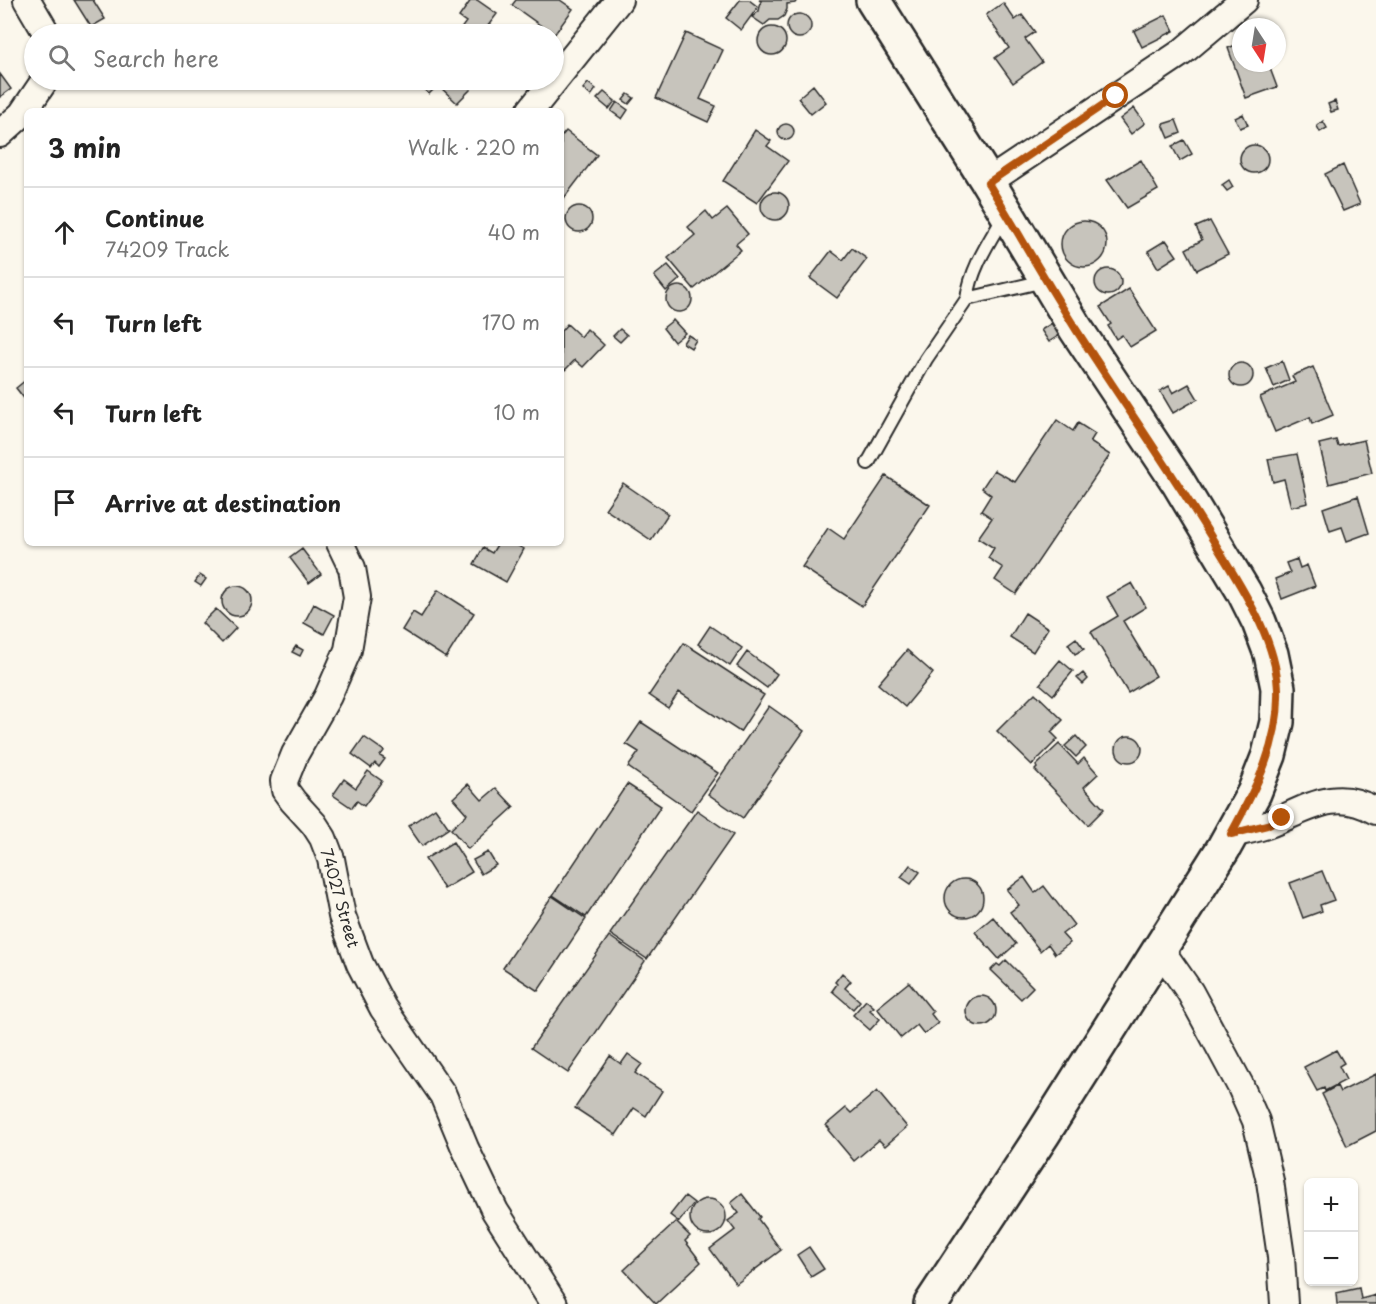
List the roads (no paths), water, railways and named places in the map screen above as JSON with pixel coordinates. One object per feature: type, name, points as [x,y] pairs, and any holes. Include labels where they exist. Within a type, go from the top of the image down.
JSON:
[{"type":"street","points":[[27,0],[41,24]]},
{"type":"street","points":[[564,69],[619,0]]},
{"type":"street","points":[[873,0],[1048,280],[1076,329],[1178,482],[1244,592],[1271,654],[1278,688],[1276,722],[1269,755],[1254,793],[1231,834],[1043,1134],[931,1304]]},
{"type":"street","points":[[988,183],[1181,53],[1244,0]]},
{"type":"street","points":[[26,108],[38,90]]},
{"type":"street","points":[[532,108],[547,90]]},
{"type":"street","points":[[0,134],[24,111]]},
{"type":"street","name":"74027 Street","points":[[341,546],[352,568],[357,597],[348,650],[328,696],[295,754],[284,781],[285,790],[323,838],[331,859],[342,916],[360,964],[378,1000],[444,1095],[465,1148],[495,1210],[554,1304]]},
{"type":"street","points":[[1231,834],[1267,825],[1314,804],[1335,800],[1356,802],[1376,811]]},
{"type":"street","points":[[1160,948],[1190,992],[1240,1084],[1256,1121],[1270,1181],[1281,1257],[1284,1304]]},
{"type":"lane","points":[[868,463],[926,359],[967,299],[969,283],[983,251],[1006,212]]},
{"type":"lane","points":[[967,299],[1048,280]]}]
